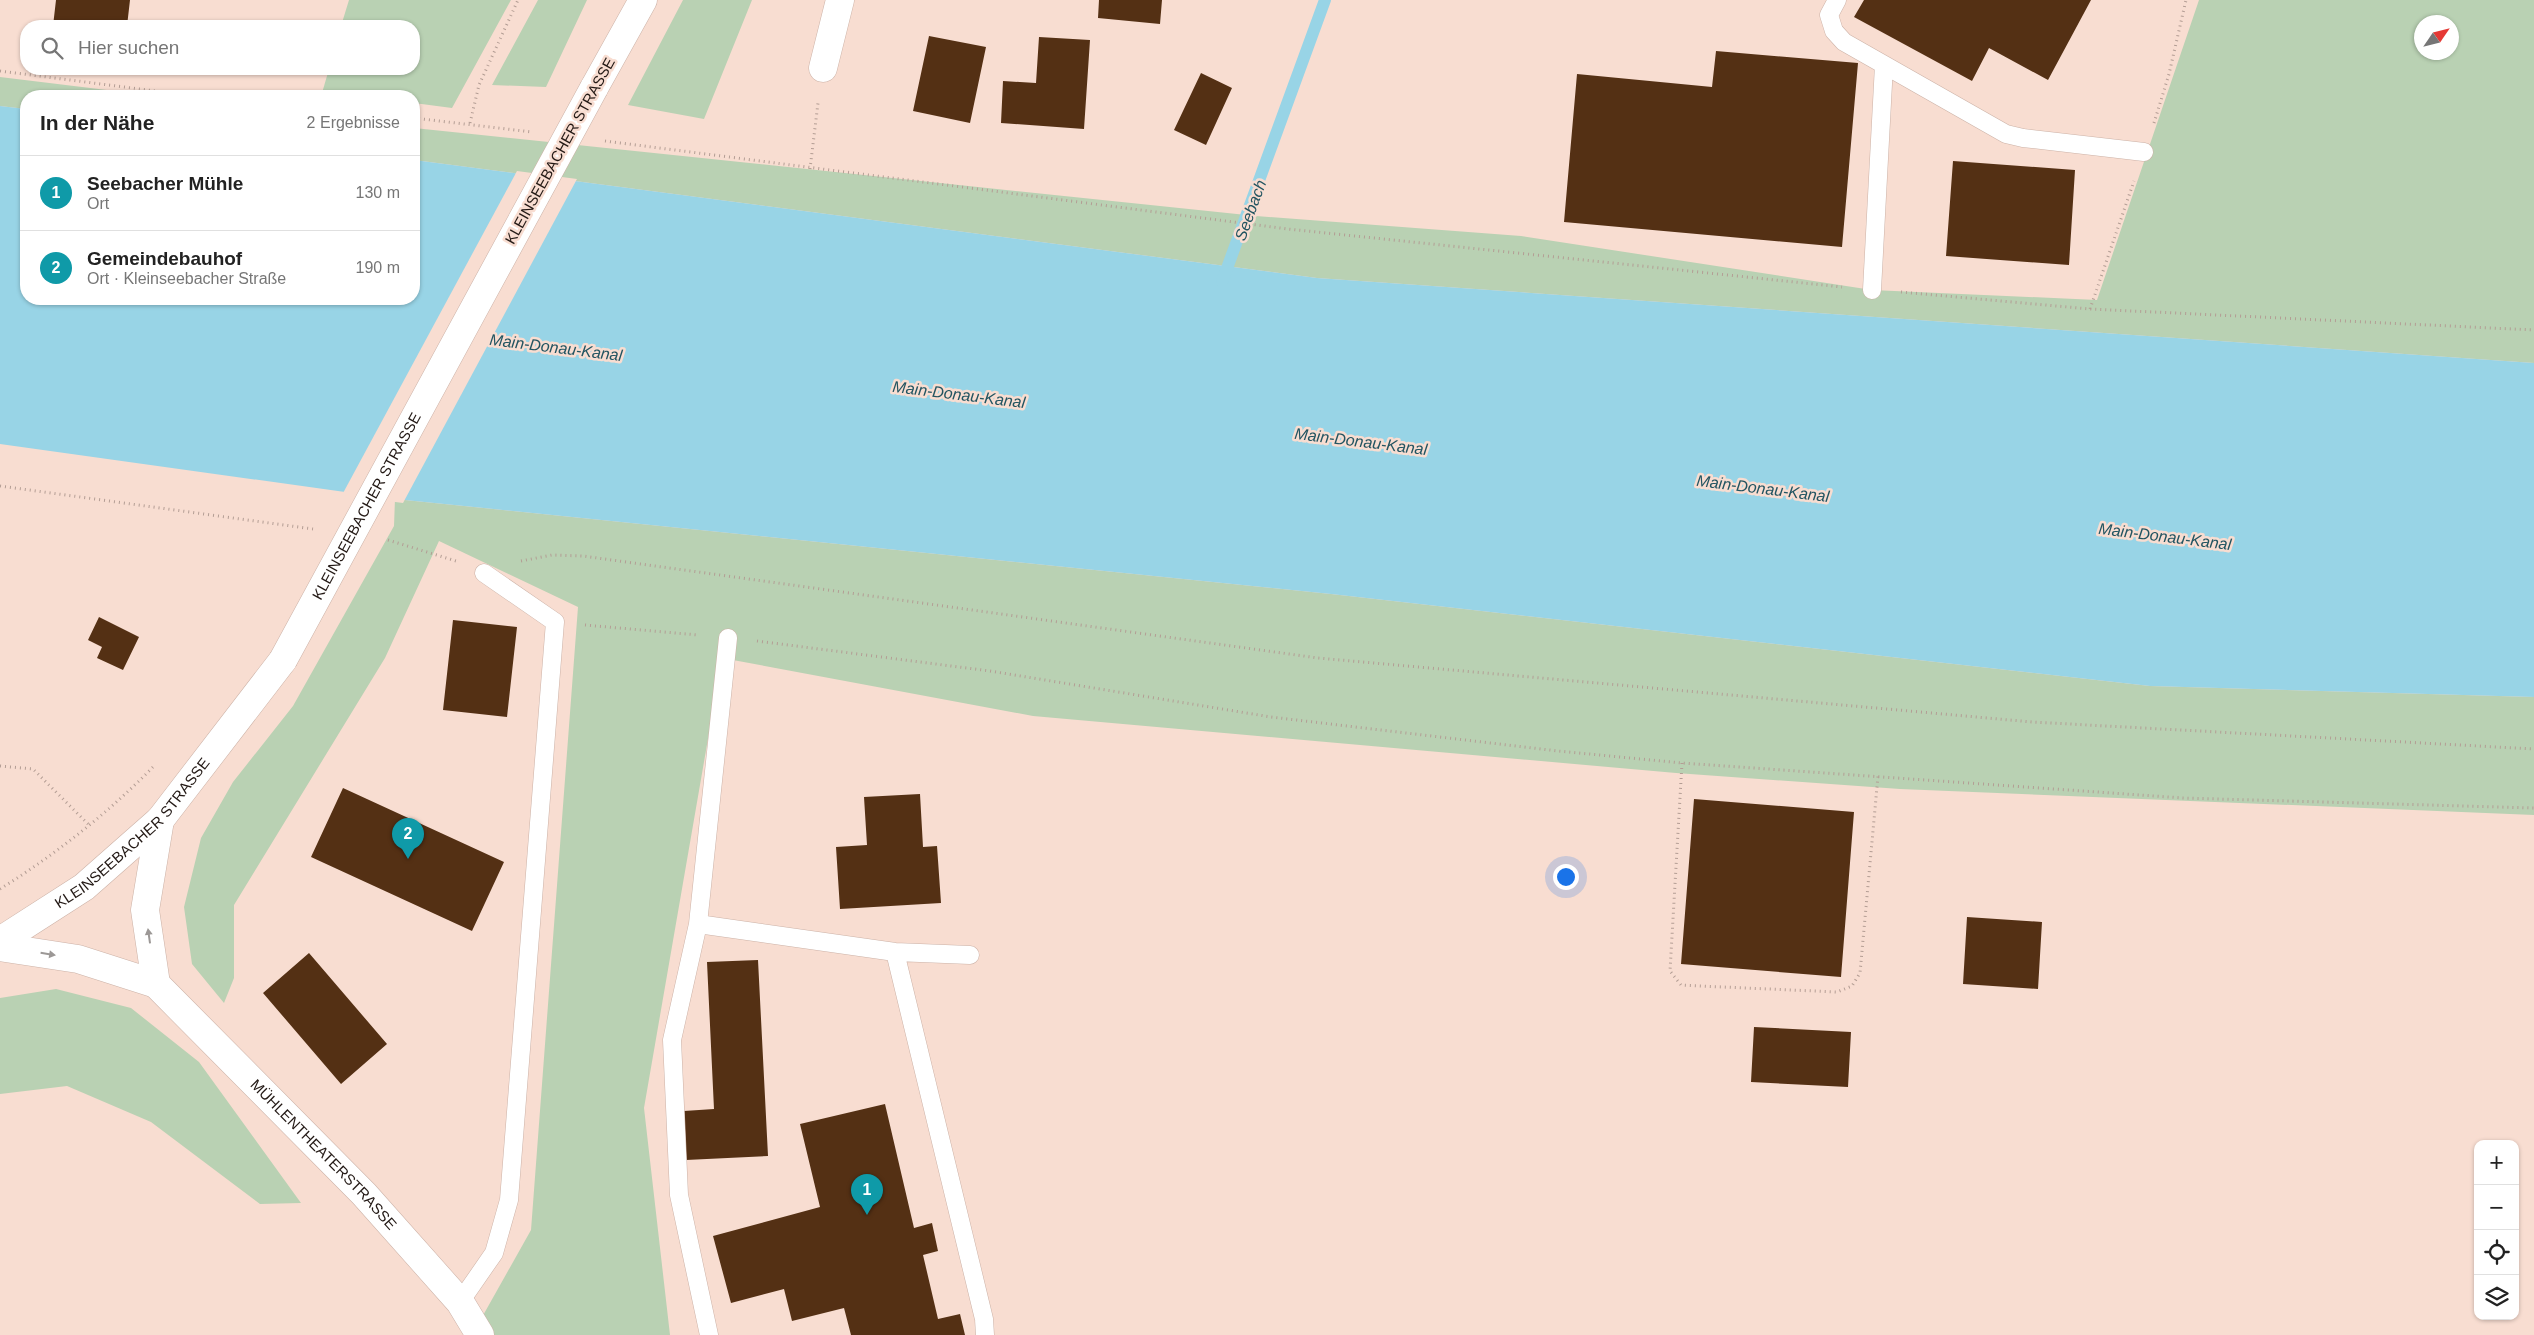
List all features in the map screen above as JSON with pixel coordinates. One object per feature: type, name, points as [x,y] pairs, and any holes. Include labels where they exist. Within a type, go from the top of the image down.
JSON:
[{"type":"street","name":"KLEINSEEBACHER STRASSE","points":[[0,941],[84,887],[160,820],[283,660],[643,0]]},
{"type":"street","points":[[822,68],[840,0]]},
{"type":"street","points":[[0,946],[78,959],[156,984],[145,910],[160,820]]},
{"type":"street","name":"MÜHLENTHEATERSTRASSE","points":[[156,984],[364,1194],[460,1302],[480,1335]]},
{"type":"lane","points":[[1837,0],[1829,15],[1834,31],[1844,42],[2006,134],[2023,138],[2144,152]]},
{"type":"lane","points":[[1872,290],[1884,65]]},
{"type":"lane","points":[[460,1302],[494,1253],[509,1200],[555,622],[484,573]]},
{"type":"lane","points":[[709,1335],[678,1195],[672,1040],[698,924],[728,638]]},
{"type":"lane","points":[[698,924],[895,952],[970,955]]},
{"type":"lane","points":[[895,952],[984,1319],[986,1335]]},
{"type":"path","points":[[470,123],[479,85],[518,0]]},
{"type":"path","points":[[810,169],[822,68]]},
{"type":"path","points":[[0,71],[20,74]]},
{"type":"path","points":[[31,75],[147,90]]},
{"type":"path","points":[[420,119],[538,132]]},
{"type":"path","points":[[596,140],[810,169],[1288,228],[1872,290],[2090,309],[2534,330]]},
{"type":"path","points":[[0,486],[214,516]]},
{"type":"path","points":[[484,573],[512,563],[552,555],[583,556],[1318,658],[2032,722],[2534,749]]},
{"type":"path","points":[[555,622],[728,638],[990,671],[1271,717],[1558,751],[1682,763],[2183,798],[2534,808]]},
{"type":"path","points":[[0,889],[41,864],[90,826],[125,796],[158,762]]},
{"type":"path","points":[[1682,763],[1670,971],[1681,985],[1837,992],[1852,986],[1860,973],[1878,776]]},
{"type":"path","points":[[0,766],[33,769],[90,826]]},
{"type":"green space","points":[[349,0],[511,0],[452,108],[420,104],[420,90],[323,90],[327,75],[420,75],[420,20],[343,20]]},
{"type":"green space","points":[[538,0],[587,0],[546,87],[492,85]]},
{"type":"green space","points":[[683,0],[752,0],[704,119],[628,105]]},
{"type":"green space","points":[[2199,0],[2534,0],[2534,363],[1317,278],[420,161],[420,129],[1256,216],[1521,236],[1872,290],[2097,300]]},
{"type":"green space","points":[[0,77],[107,90],[20,90],[20,108],[0,106]]},
{"type":"green space","points":[[395,499],[1331,594],[2150,686],[2534,697],[2534,815],[1900,789],[1676,773],[1033,716],[722,658],[644,1108],[670,1335],[472,1335],[531,1230],[578,607],[439,541],[385,658],[234,905],[234,978],[224,1003],[192,964],[184,907],[201,838],[233,782],[293,706],[394,526]]},
{"type":"green space","points":[[56,989],[131,1008],[199,1062],[301,1203],[260,1204],[151,1122],[67,1086],[0,1094],[0,998]]},
{"type":"water","name":"Main-Donau-Kanal","points":[[0,106],[20,108],[20,305],[420,305],[420,161],[1317,278],[2534,363],[2534,697],[2150,686],[1331,594],[395,499],[0,444]]},
{"type":"pier","points":[[517,171],[577,179],[403,503],[342,495]]},
{"type":"building","points":[[56,0],[130,0],[128,20],[54,20]]},
{"type":"building","points":[[1099,0],[1162,0],[1160,24],[1098,18]]},
{"type":"building","points":[[1864,0],[2091,0],[2048,80],[1989,48],[1972,81],[1854,17]]},
{"type":"building","points":[[929,36],[986,47],[970,123],[913,111]]},
{"type":"building","points":[[1039,37],[1090,40],[1084,129],[1001,123],[1003,81],[1036,83]]},
{"type":"building","points":[[1716,51],[1858,63],[1842,247],[1564,222],[1577,74],[1712,87]]},
{"type":"building","points":[[1201,73],[1232,88],[1206,145],[1174,130]]},
{"type":"building","points":[[1953,161],[2075,170],[2069,265],[1946,256]]},
{"type":"building","points":[[99,617],[139,637],[123,670],[97,658],[102,647],[88,640]]},
{"type":"building","points":[[453,620],[517,627],[507,717],[443,710]]},
{"type":"building","points":[[343,788],[504,862],[472,931],[311,857]]},
{"type":"building","points":[[920,794],[923,847],[937,846],[941,903],[840,909],[836,847],[867,845],[864,797]]},
{"type":"building","points":[[1694,799],[1854,812],[1841,977],[1681,964]]},
{"type":"building","points":[[1967,917],[2042,922],[2038,989],[1963,984]]},
{"type":"building","points":[[309,953],[387,1044],[341,1084],[263,993]]},
{"type":"building","points":[[758,960],[768,1156],[686,1160],[684,1111],[714,1109],[707,962]]},
{"type":"building","points":[[1754,1027],[1851,1032],[1848,1087],[1751,1082]]},
{"type":"building","points":[[885,1104],[914,1228],[932,1223],[938,1251],[923,1255],[938,1319],[960,1314],[965,1335],[851,1335],[844,1308],[792,1321],[784,1289],[731,1303],[713,1236],[820,1207],[800,1124]]},
{"type":"waterway","name":"Seebach","points":[[1222,282],[1325,0]]},
{"type":"place","name":"Gemeindebauhof","points":[[408,859]]},
{"type":"place","name":"Seebacher Mühle","points":[[867,1215]]}]
